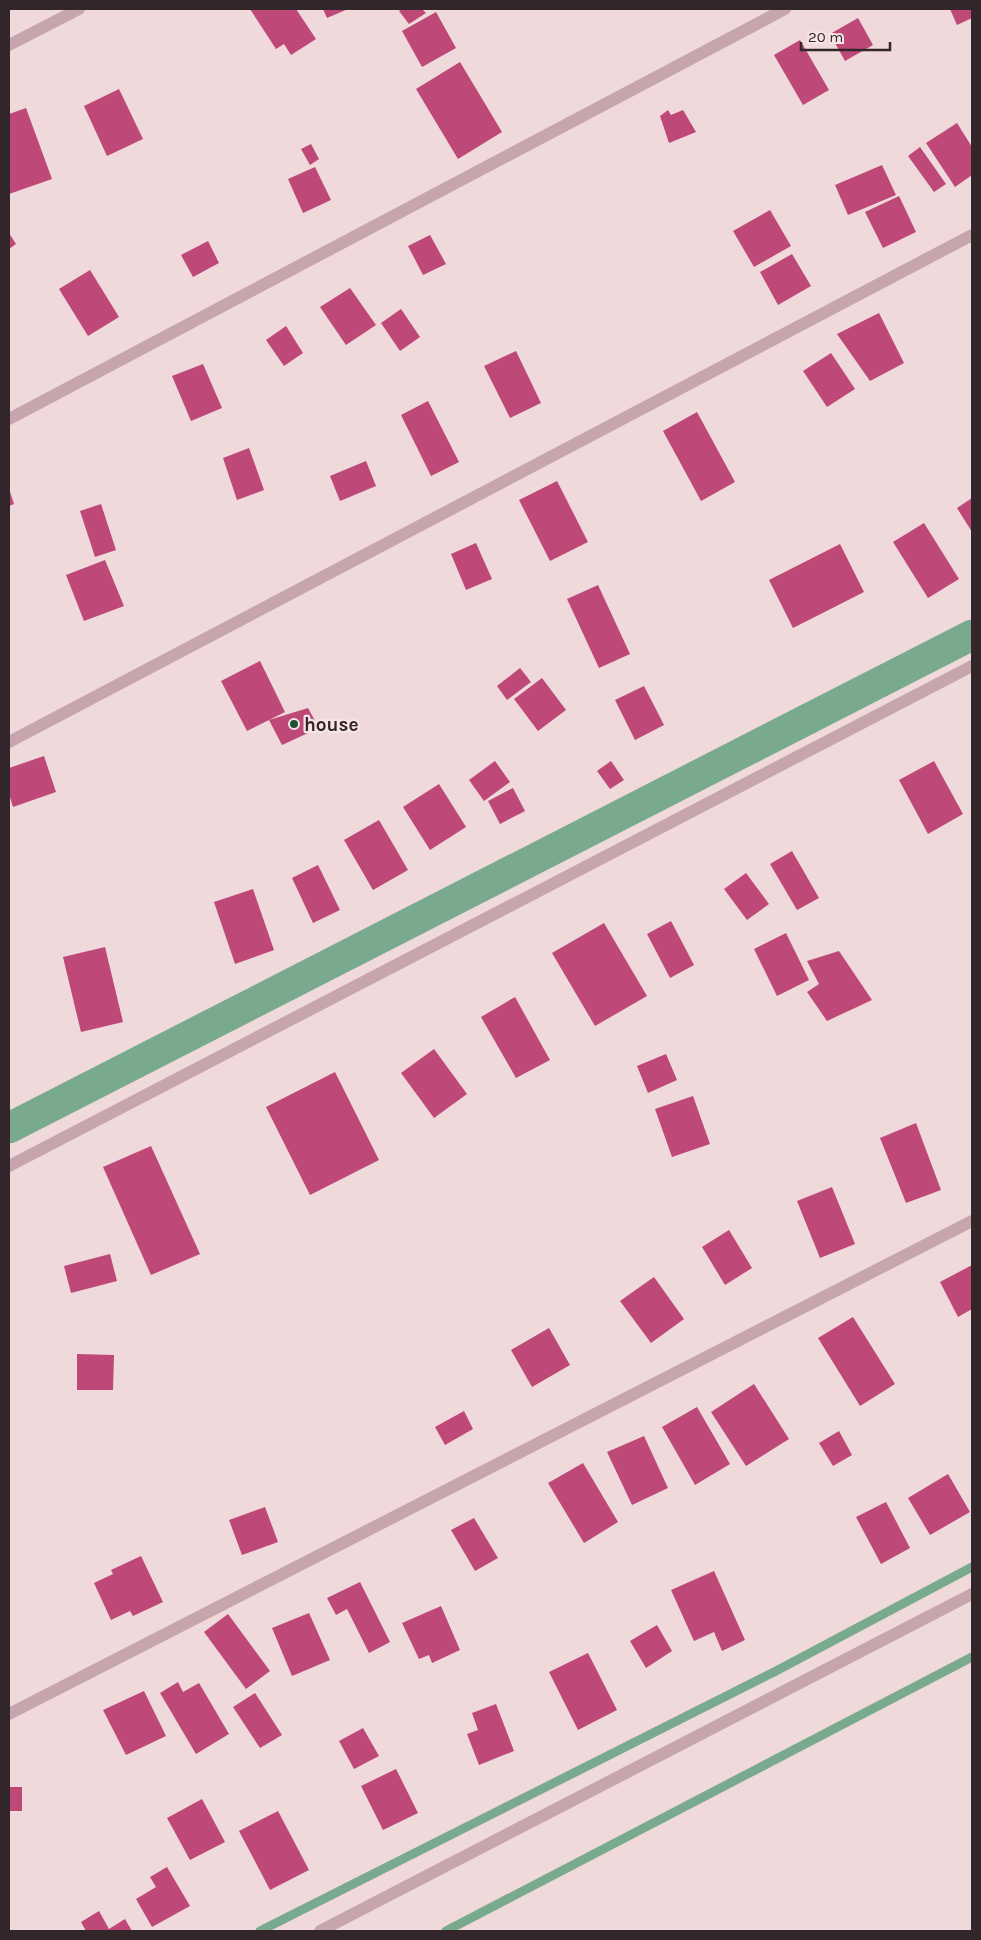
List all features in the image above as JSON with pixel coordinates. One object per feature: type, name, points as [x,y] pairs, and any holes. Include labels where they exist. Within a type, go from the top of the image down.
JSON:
[{"type":"street","points":[[9,45],[80,9]]},
{"type":"street","points":[[9,419],[784,9]]},
{"type":"street","points":[[9,742],[972,235]]},
{"type":"street","points":[[9,1166],[972,666]]},
{"type":"street","points":[[9,1714],[972,1221]]},
{"type":"street","points":[[320,1931],[972,1594]]},
{"type":"building","points":[[250,9],[296,9],[316,39],[291,55],[284,44],[276,49]]},
{"type":"building","points":[[323,9],[348,9],[327,18]]},
{"type":"building","points":[[403,9],[422,9],[426,13],[409,24],[399,11]]},
{"type":"building","points":[[950,9],[972,9],[972,18],[957,25]]},
{"type":"building","points":[[436,12],[456,48],[422,67],[402,31]]},
{"type":"building","points":[[858,18],[873,45],[845,61],[830,34]]},
{"type":"building","points":[[800,40],[829,90],[803,105],[774,55]]},
{"type":"building","points":[[460,62],[502,132],[458,159],[416,89]]},
{"type":"building","points":[[119,89],[143,139],[107,156],[84,106]]},
{"type":"building","points":[[26,108],[52,179],[9,194],[9,114]]},
{"type":"building","points":[[668,110],[671,115],[683,110],[696,132],[669,143],[660,116]]},
{"type":"building","points":[[957,123],[972,147],[972,175],[955,187],[926,143]]},
{"type":"building","points":[[311,144],[319,159],[310,165],[301,149]]},
{"type":"building","points":[[920,147],[946,184],[934,192],[908,156]]},
{"type":"building","points":[[882,165],[896,195],[848,215],[835,185]]},
{"type":"building","points":[[315,167],[331,200],[303,213],[288,179]]},
{"type":"building","points":[[899,196],[916,232],[883,248],[865,212]]},
{"type":"building","points":[[770,210],[791,246],[754,267],[733,231]]},
{"type":"building","points":[[9,233],[16,244],[9,249]]},
{"type":"building","points":[[430,235],[446,264],[423,275],[408,246]]},
{"type":"building","points":[[208,241],[219,263],[193,277],[181,255]]},
{"type":"building","points":[[792,254],[811,286],[778,305],[760,272]]},
{"type":"building","points":[[90,270],[119,317],[88,336],[59,289]]},
{"type":"building","points":[[350,288],[376,325],[346,345],[320,307]]},
{"type":"building","points":[[401,309],[420,337],[400,351],[381,323]]},
{"type":"building","points":[[879,313],[904,363],[870,381],[837,334]]},
{"type":"building","points":[[286,326],[303,353],[284,366],[266,340]]},
{"type":"building","points":[[516,351],[541,403],[510,418],[484,366]]},
{"type":"building","points":[[831,353],[855,389],[827,407],[803,371]]},
{"type":"building","points":[[203,364],[222,408],[191,421],[172,376]]},
{"type":"building","points":[[428,401],[459,462],[431,476],[401,415]]},
{"type":"building","points":[[697,412],[735,482],[701,501],[663,431]]},
{"type":"building","points":[[249,448],[264,490],[237,500],[223,458]]},
{"type":"building","points":[[366,461],[376,486],[340,501],[330,476]]},
{"type":"building","points":[[557,481],[588,542],[550,561],[519,500]]},
{"type":"building","points":[[9,489],[14,504],[9,506]]},
{"type":"building","points":[[972,498],[972,532],[957,508]]},
{"type":"building","points":[[101,504],[116,550],[95,557],[80,511]]},
{"type":"building","points":[[924,523],[959,579],[928,598],[893,542]]},
{"type":"building","points":[[476,543],[492,579],[466,590],[451,554]]},
{"type":"building","points":[[840,544],[864,592],[793,628],[769,580]]},
{"type":"building","points":[[105,560],[124,606],[84,621],[66,575]]},
{"type":"building","points":[[598,585],[630,654],[599,668],[567,599]]},
{"type":"building","points":[[260,661],[285,712],[247,731],[221,681]]},
{"type":"building","points":[[520,668],[531,682],[507,700],[497,686]]},
{"type":"building","points":[[542,678],[566,710],[538,731],[514,699]]},
{"type":"building","points":[[644,686],[664,725],[635,740],[615,700]]},
{"type":"building","name":"house","points":[[308,708],[319,728],[282,745],[269,720]]},
{"type":"building","points":[[44,756],[56,792],[13,807],[9,794],[9,768]]},
{"type":"building","points":[[495,761],[510,782],[484,801],[469,780]]},
{"type":"building","points":[[611,761],[624,780],[610,789],[597,771]]},
{"type":"building","points":[[934,761],[963,814],[928,834],[899,780]]},
{"type":"building","points":[[439,784],[466,827],[430,850],[403,807]]},
{"type":"building","points":[[513,788],[525,811],[500,824],[488,801]]},
{"type":"building","points":[[379,820],[408,870],[373,890],[344,840]]},
{"type":"building","points":[[792,851],[819,898],[797,910],[770,864]]},
{"type":"building","points":[[318,865],[340,910],[313,923],[292,878]]},
{"type":"building","points":[[746,873],[769,904],[747,920],[724,889]]},
{"type":"building","points":[[253,889],[274,950],[235,964],[214,902]]},
{"type":"building","points":[[671,921],[694,965],[670,978],[647,934]]},
{"type":"building","points":[[604,923],[647,996],[595,1026],[552,953]]},
{"type":"building","points":[[786,933],[809,980],[777,996],[754,949]]},
{"type":"building","points":[[105,947],[123,1022],[81,1032],[63,957]]},
{"type":"building","points":[[839,951],[872,1000],[827,1021],[807,992],[819,984],[807,961]]},
{"type":"building","points":[[515,997],[550,1060],[516,1078],[481,1017]]},
{"type":"building","points":[[434,1049],[467,1094],[434,1118],[401,1073]]},
{"type":"building","points":[[666,1054],[677,1080],[648,1093],[637,1066]]},
{"type":"building","points":[[335,1072],[379,1160],[310,1195],[266,1107]]},
{"type":"building","points":[[693,1096],[710,1144],[672,1157],[655,1109]]},
{"type":"building","points":[[916,1123],[941,1190],[906,1203],[880,1138]]},
{"type":"building","points":[[151,1146],[200,1254],[151,1275],[103,1167]]},
{"type":"building","points":[[832,1187],[855,1244],[820,1258],[797,1201]]},
{"type":"building","points":[[729,1230],[752,1268],[725,1285],[702,1247]]},
{"type":"building","points":[[110,1254],[117,1281],[71,1293],[64,1266]]},
{"type":"building","points":[[972,1265],[972,1309],[958,1317],[940,1282]]},
{"type":"building","points":[[654,1277],[684,1319],[651,1343],[620,1301]]},
{"type":"building","points":[[853,1317],[895,1384],[860,1406],[818,1338]]},
{"type":"building","points":[[549,1328],[570,1365],[532,1387],[511,1350]]},
{"type":"building","points":[[77,1354],[114,1355],[113,1390],[77,1390]]},
{"type":"building","points":[[754,1384],[789,1439],[746,1466],[711,1412]]},
{"type":"building","points":[[697,1407],[730,1464],[695,1485],[662,1427]]},
{"type":"building","points":[[464,1411],[473,1429],[445,1445],[435,1427]]},
{"type":"building","points":[[839,1431],[852,1455],[833,1466],[819,1443]]},
{"type":"building","points":[[644,1436],[668,1488],[632,1505],[607,1452]]},
{"type":"building","points":[[583,1463],[618,1522],[584,1543],[548,1483]]},
{"type":"building","points":[[948,1474],[970,1512],[930,1535],[908,1498]]},
{"type":"building","points":[[886,1502],[910,1548],[881,1564],[856,1517]]},
{"type":"building","points":[[265,1507],[278,1542],[242,1555],[229,1520]]},
{"type":"building","points":[[474,1518],[498,1558],[475,1571],[451,1530]]},
{"type":"building","points":[[141,1556],[163,1602],[133,1616],[130,1611],[111,1620],[94,1583],[113,1574],[111,1570]]},
{"type":"building","points":[[714,1571],[745,1640],[722,1651],[714,1632],[694,1641],[671,1590]]},
{"type":"building","points":[[360,1582],[390,1642],[369,1653],[347,1609],[336,1615],[327,1598]]},
{"type":"building","points":[[441,1606],[460,1650],[432,1663],[429,1655],[419,1659],[402,1623]]},
{"type":"building","points":[[309,1613],[330,1660],[292,1676],[272,1628]]},
{"type":"building","points":[[228,1614],[270,1671],[246,1689],[204,1632]]},
{"type":"building","points":[[657,1625],[672,1651],[646,1668],[630,1641]]},
{"type":"building","points":[[588,1653],[617,1710],[578,1730],[549,1672]]},
{"type":"building","points":[[178,1682],[183,1692],[199,1683],[229,1734],[196,1754],[160,1693]]},
{"type":"building","points":[[144,1691],[166,1736],[126,1755],[103,1710]]},
{"type":"building","points":[[255,1693],[282,1735],[260,1748],[233,1707]]},
{"type":"building","points":[[496,1704],[514,1751],[479,1765],[467,1734],[478,1730],[472,1713]]},
{"type":"building","points":[[363,1728],[379,1756],[354,1769],[339,1741]]},
{"type":"building","points":[[396,1769],[418,1813],[383,1830],[361,1786]]},
{"type":"building","points":[[9,1787],[22,1787],[22,1811],[9,1811]]},
{"type":"building","points":[[202,1799],[225,1842],[190,1860],[167,1818]]},
{"type":"building","points":[[278,1811],[309,1870],[270,1890],[239,1831]]},
{"type":"building","points":[[167,1867],[190,1906],[152,1927],[136,1899],[156,1887],[150,1877]]},
{"type":"building","points":[[99,1911],[109,1929],[125,1919],[132,1931],[86,1931],[81,1922]]},
{"type":"waterway","points":[[9,1128],[972,635]]},
{"type":"waterway","points":[[260,1931],[776,1671],[972,1567]]},
{"type":"waterway","points":[[446,1931],[972,1657]]},
{"type":"place","name":"house","points":[[294,724]]}]
